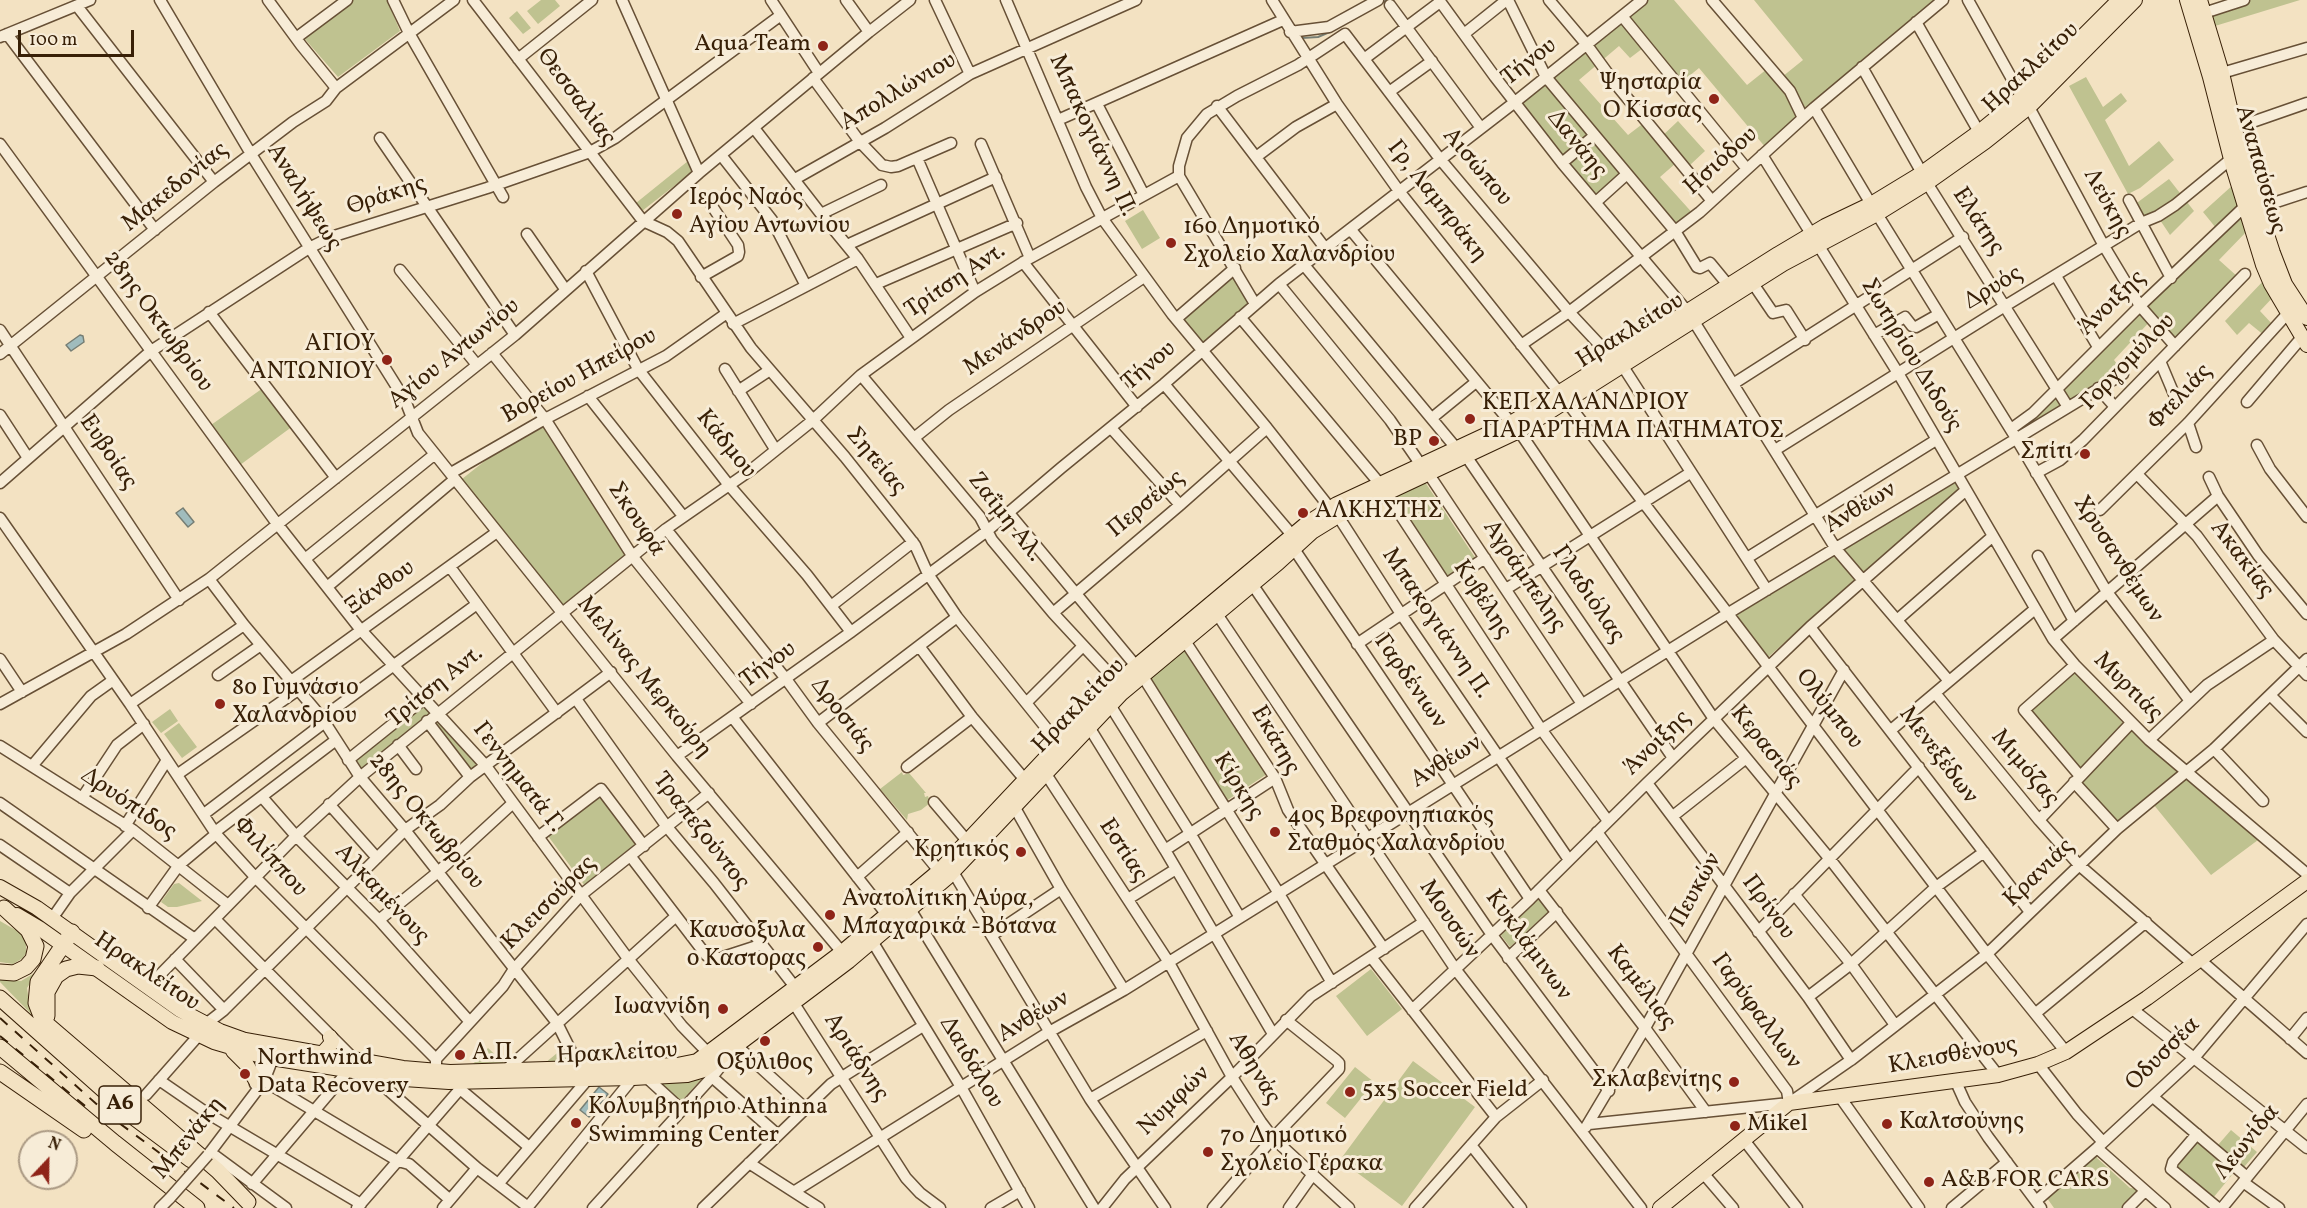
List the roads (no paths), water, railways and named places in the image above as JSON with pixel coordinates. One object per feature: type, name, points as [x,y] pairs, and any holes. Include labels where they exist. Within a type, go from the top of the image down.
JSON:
[{"type":"highway","points":[[0,973],[18,972],[26,968],[33,959],[36,946],[31,933],[1,904]]},
{"type":"highway","points":[[1,904],[33,924]]},
{"type":"highway","points":[[0,973],[15,977],[32,971],[64,936]]},
{"type":"highway","points":[[64,936],[41,975],[36,994],[40,1015],[54,1030],[218,1171],[252,1205]]},
{"type":"highway","points":[[54,1030],[48,1020],[46,1003],[47,992],[52,981],[62,971],[72,968],[85,966],[97,968]]},
{"type":"highway","name":"Α6","points":[[0,998],[136,1119],[252,1205]]},
{"type":"highway","name":"Α6","points":[[0,1047],[195,1208]]},
{"type":"highway","points":[[0,1071],[65,1116],[165,1191],[195,1208]]},
{"type":"main road","name":"Ηρακλείτου","points":[[1924,178],[1979,132],[2026,102],[2120,0]]},
{"type":"main road","name":"Ηρακλείτου","points":[[33,924],[64,936],[148,987],[180,1010],[202,1030],[229,1047],[351,1065],[403,1068],[436,1065],[507,1070],[677,1065],[712,1058],[737,1046],[793,1002],[845,957],[887,915],[946,871],[968,842],[1026,781],[1044,770],[1089,727],[1139,670],[1293,542],[1334,512],[1515,427],[1814,239],[1874,209],[1985,142],[2135,0]]},
{"type":"main road","name":"Αναπαύσεως","points":[[2187,0],[2231,159],[2282,277],[2306,315]]},
{"type":"main road","name":"Αναπαύσεως","points":[[2202,7],[2222,73],[2263,265],[2305,340]]},
{"type":"main road","name":"Ηρακλείτου","points":[[0,887],[28,902],[97,968],[172,1022],[233,1036],[270,1052],[322,1054],[370,1074],[460,1086],[687,1075],[704,1070],[712,1058],[795,987],[872,941],[910,909],[946,871],[1015,808],[1044,770],[1059,744],[1117,682],[1185,641],[1252,584],[1293,542],[1309,535],[1334,512]]},
{"type":"main road","name":"Κλεισθένους","points":[[1789,1103],[1998,1075],[2038,1064],[2066,1052],[2196,962],[2307,881]]},
{"type":"main road","points":[[322,1054],[330,1046],[332,1041],[330,1037]]},
{"type":"main road","points":[[229,1047],[247,1065],[257,1086]]},
{"type":"main road","points":[[1668,1205],[1703,1173],[1789,1103]]},
{"type":"street","points":[[90,0],[4,36],[155,230]]},
{"type":"street","name":"Αναλήψεως","points":[[160,0],[309,248],[405,400],[412,418]]},
{"type":"street","points":[[268,0],[336,88]]},
{"type":"street","points":[[296,38],[347,0]]},
{"type":"street","points":[[393,0],[409,33],[502,197]]},
{"type":"street","name":"Μακεδονίας","points":[[0,354],[214,182],[293,122],[321,95],[336,88],[454,0]]},
{"type":"street","name":"Θεσσαλίας","points":[[473,0],[644,221]]},
{"type":"street","points":[[519,58],[592,0]]},
{"type":"street","points":[[622,0],[699,173]]},
{"type":"street","points":[[771,0],[860,142],[879,163],[894,167],[951,143]]},
{"type":"street","points":[[846,0],[869,32]]},
{"type":"street","name":"Αγίου Αντωνίου","points":[[0,704],[93,653],[209,579],[514,335],[699,173],[910,0]]},
{"type":"street","points":[[935,0],[970,74]]},
{"type":"street","name":"Μπακογιάννη Π.","points":[[1006,0],[1086,187],[1102,218],[1176,319],[1334,512],[1569,860]]},
{"type":"street","name":"Απολλώνιου","points":[[795,179],[970,74],[1136,0]]},
{"type":"street","points":[[1272,0],[1290,32],[1329,27],[1370,2]]},
{"type":"street","points":[[1549,0],[1712,201]]},
{"type":"street","name":"Τήνου","points":[[677,756],[733,718],[987,531],[1137,407],[1279,284],[1515,102],[1642,0]]},
{"type":"street","points":[[1712,0],[1790,91],[1803,118]]},
{"type":"street","name":"Ησιόδου","points":[[1521,345],[1569,312],[1712,201],[1814,108],[1943,0]]},
{"type":"street","name":"Λεύκης","points":[[1968,0],[2104,246],[2140,306],[2175,346]]},
{"type":"street","points":[[2202,7],[2244,0]]},
{"type":"street","points":[[1364,59],[1439,1]]},
{"type":"street","name":"Δανάης","points":[[1439,1],[1562,163],[1690,315],[1817,515],[1836,549],[1949,681]]},
{"type":"street","points":[[1464,34],[1507,1],[1546,77],[1675,231],[1697,267],[1700,268],[1710,263],[1724,280]]},
{"type":"street","points":[[1390,5],[1481,128]]},
{"type":"street","points":[[77,6],[214,182]]},
{"type":"street","name":"Θράκης","points":[[0,483],[151,351],[309,248],[331,237],[496,185],[590,152],[615,138],[668,100],[781,15]]},
{"type":"street","points":[[1622,16],[1747,169]]},
{"type":"street","points":[[1058,120],[1283,20]]},
{"type":"street","points":[[1916,22],[1979,132]]},
{"type":"street","name":"Γρ, Λαμπράκη","points":[[1290,32],[1337,104],[1399,191],[1562,396]]},
{"type":"street","name":"Αισώπου","points":[[1305,55],[1345,34],[1440,159],[1569,312],[1617,361],[1767,590]]},
{"type":"street","points":[[2222,73],[2307,48]]},
{"type":"street","points":[[1255,304],[1179,176],[1179,166],[1188,135],[1202,118],[1217,106],[1305,55]]},
{"type":"street","points":[[1389,92],[1432,61]]},
{"type":"street","name":"Ελάτης","points":[[1862,67],[1924,178],[2068,407]]},
{"type":"street","points":[[2235,128],[2307,103]]},
{"type":"street","points":[[1097,104],[1144,195]]},
{"type":"street","points":[[1256,157],[1296,127],[1337,104]]},
{"type":"street","points":[[1217,106],[1325,248]]},
{"type":"street","points":[[1814,108],[1874,209]]},
{"type":"street","points":[[754,128],[858,259],[911,338]]},
{"type":"street","points":[[1562,163],[1594,136]]},
{"type":"street","points":[[381,138],[514,335]]},
{"type":"street","points":[[981,144],[1017,223],[1027,260],[1073,325],[1137,407]]},
{"type":"street","name":"28ης Οκτωβρίου","points":[[2,149],[278,525]]},
{"type":"street","points":[[721,155],[772,220],[807,286]]},
{"type":"street","points":[[1762,155],[1814,239]]},
{"type":"street","points":[[917,158],[975,292]]},
{"type":"street","name":"Δρυός","points":[[1775,450],[2005,306],[2141,223],[2175,205],[2231,159]]},
{"type":"street","points":[[1596,202],[1627,174]]},
{"type":"street","name":"Τρίτση Αντ.","points":[[148,987],[296,836],[360,777],[666,529],[750,470],[812,420],[861,375],[975,292],[1027,260],[1179,176]]},
{"type":"street","points":[[847,245],[996,177]]},
{"type":"street","points":[[820,214],[881,185]]},
{"type":"street","points":[[2251,209],[2307,192]]},
{"type":"street","points":[[2129,200],[2171,278]]},
{"type":"street","points":[[701,277],[738,256],[740,252],[738,245],[710,203]]},
{"type":"street","name":"Χρυσανθέμων","points":[[1874,209],[2014,433],[2107,592],[2190,701]]},
{"type":"street","name":"Άνοιξης","points":[[2014,433],[2098,347],[2241,210],[2251,209]]},
{"type":"street","name":"Σητείας","points":[[644,221],[673,236],[733,324],[913,542],[928,574],[957,617],[1059,744]]},
{"type":"street","points":[[876,284],[1017,223]]},
{"type":"street","name":"Κερασιάς","points":[[1351,230],[1515,427],[1714,719],[1829,858],[1998,1075]]},
{"type":"street","points":[[526,234],[565,289]]},
{"type":"street","points":[[1733,384],[1963,237]]},
{"type":"street","name":"Σωτηρίου Διδούς","points":[[1814,239],[1898,373],[1965,491]]},
{"type":"street","points":[[733,324],[858,259]]},
{"type":"street","name":"Γλαδιόλας","points":[[1304,264],[1461,452],[1542,565],[1673,758]]},
{"type":"street","points":[[1176,319],[1235,268]]},
{"type":"street","points":[[400,270],[477,365]]},
{"type":"street","name":"Κάδμου","points":[[586,272],[638,369],[728,484],[851,632]]},
{"type":"street","name":"Γοργομύλου","points":[[2036,473],[2070,452],[2245,273]]},
{"type":"street","points":[[2056,276],[2098,347]]},
{"type":"street","name":"Μενάνδρου","points":[[914,438],[949,410],[1144,277]]},
{"type":"street","name":"Αγράμπελης","points":[[1279,284],[1390,420],[1582,704]]},
{"type":"street","points":[[1756,288],[1773,313],[1786,310],[1804,340]]},
{"type":"street","points":[[209,312],[336,478]]},
{"type":"street","name":"Φτελιάς","points":[[2100,510],[2188,423],[2289,312]]},
{"type":"street","name":"Βορείου Ηπείρου","points":[[327,587],[453,476],[545,419],[666,356],[727,313]]},
{"type":"street","points":[[1874,335],[1905,317],[1912,326],[1916,327],[1939,314]]},
{"type":"street","name":"Κυβέλης","points":[[1240,317],[1383,489],[1541,729]]},
{"type":"street","name":"Ευβοίας","points":[[0,330],[179,600]]},
{"type":"street","points":[[2247,402],[2305,340]]},
{"type":"street","name":"Σκουφά","points":[[492,353],[545,419],[633,557],[751,704]]},
{"type":"street","points":[[2160,361],[2176,399]]},
{"type":"street","points":[[725,369],[775,449]]},
{"type":"street","points":[[738,391],[770,370]]},
{"type":"street","name":"Ανθέων","points":[[795,1191],[1049,1032],[1124,990],[1239,916],[1620,680],[1956,475],[2014,433],[2068,407],[2123,374]]},
{"type":"street","name":"Ζαΐμη Αλ.","points":[[861,375],[980,517],[992,540],[1053,613],[1117,682]]},
{"type":"street","points":[[1432,418],[1476,382]]},
{"type":"street","name":"Γαρδένιων","points":[[1164,384],[1293,542],[1358,644],[1454,783],[1530,899]]},
{"type":"street","points":[[2098,388],[2115,407]]},
{"type":"street","points":[[588,396],[683,516]]},
{"type":"street","name":"Ολύμπου","points":[[1562,396],[1987,954],[2066,1052]]},
{"type":"street","points":[[0,415],[28,458]]},
{"type":"street","name":"Μελίνας Μερκούρη","points":[[412,418],[418,433],[497,532],[677,756],[845,957]]},
{"type":"street","points":[[2188,423],[2196,447]]},
{"type":"street","points":[[1111,428],[1180,505]]},
{"type":"street","name":"Περσέως","points":[[1053,613],[1267,428]]},
{"type":"street","points":[[1747,558],[1936,440]]},
{"type":"street","points":[[2257,445],[2270,469],[2307,517]]},
{"type":"street","points":[[305,559],[435,454]]},
{"type":"street","points":[[1506,589],[1690,473]]},
{"type":"street","name":"Ακακίας","points":[[2137,474],[2187,524],[2274,640],[2304,667]]},
{"type":"street","points":[[2209,477],[2218,496],[2258,555],[2307,614]]},
{"type":"street","name":"Άνοιξης","points":[[1413,1010],[1810,627],[1965,491]]},
{"type":"street","name":"Μυρτιάς","points":[[1965,491],[2053,639],[2075,664],[2149,740],[2307,874]]},
{"type":"street","points":[[2053,639],[2218,496]]},
{"type":"street","name":"Κίρκης","points":[[1008,512],[1139,670],[1332,983]]},
{"type":"street","name":"Φιλίππου","points":[[0,518],[144,724],[216,833],[255,878],[436,1065]]},
{"type":"street","name":"Γεννηματά Γ.","points":[[278,525],[360,629],[486,766],[629,960],[676,1019],[712,1058]]},
{"type":"street","name":"Δροσιάς","points":[[666,529],[786,679],[818,723],[909,832],[946,871],[992,935],[1049,1032]]},
{"type":"street","name":"Ξάνθου","points":[[291,681],[497,532]]},
{"type":"street","points":[[1897,620],[1993,536]]},
{"type":"street","points":[[831,606],[913,542]]},
{"type":"street","points":[[2038,556],[2074,621]]},
{"type":"street","points":[[1358,644],[1485,558]]},
{"type":"street","points":[[450,567],[557,713]]},
{"type":"street","name":"28ης Οκτωβρίου","points":[[209,579],[323,720],[360,777],[405,830],[557,1023],[579,1067]]},
{"type":"street","name":"Κυκλάμινων","points":[[1252,584],[1406,813],[1508,958],[1609,1091]]},
{"type":"street","points":[[204,814],[393,665],[477,604]]},
{"type":"street","points":[[1891,730],[2035,609]]},
{"type":"street","name":"Μουσών","points":[[1216,614],[1456,970],[1543,1080],[1586,1127],[1641,1208]]},
{"type":"street","points":[[818,723],[957,617]]},
{"type":"street","points":[[130,704],[244,625]]},
{"type":"street","name":"Μενεξέδων","points":[[1810,627],[2030,912]]},
{"type":"street","points":[[2149,740],[2222,674],[2274,640]]},
{"type":"street","name":"Εκάτης","points":[[1185,641],[1275,778],[1288,810],[1384,949]]},
{"type":"street","points":[[218,675],[261,645]]},
{"type":"street","points":[[919,646],[972,717],[1026,781]]},
{"type":"street","points":[[1026,703],[1083,646]]},
{"type":"street","points":[[0,659],[22,692]]},
{"type":"street","points":[[2075,664],[2024,710],[2117,829]]},
{"type":"street","name":"Κρανιάς","points":[[1789,1103],[1851,1060],[1987,954],[2117,829],[2188,773],[2270,695],[2304,667]]},
{"type":"street","name":"Πευκών","points":[[1586,1127],[1645,1028],[1844,670]]},
{"type":"street","points":[[146,1095],[202,1030],[225,1010],[405,830],[431,812],[470,777],[611,672]]},
{"type":"street","points":[[32,766],[91,696],[112,681]]},
{"type":"street","points":[[178,774],[298,690]]},
{"type":"street","name":"Μιμόζας","points":[[1935,693],[2079,865],[2307,1053]]},
{"type":"street","points":[[2270,695],[2307,732]]},
{"type":"street","name":"Τρίτση Αντ.","points":[[348,760],[424,699]]},
{"type":"street","name":"Τραπεζούντος","points":[[576,699],[667,827],[795,987]]},
{"type":"street","points":[[1110,705],[1190,832],[1239,916]]},
{"type":"street","points":[[907,767],[972,717]]},
{"type":"street","points":[[733,718],[887,915]]},
{"type":"street","points":[[427,722],[470,777]]},
{"type":"street","points":[[2039,820],[2132,723]]},
{"type":"street","points":[[82,798],[117,745],[144,724]]},
{"type":"street","points":[[1089,727],[1165,850],[1273,1034]]},
{"type":"street","points":[[1541,729],[1608,821]]},
{"type":"street","points":[[148,908],[179,865],[216,833],[336,740]]},
{"type":"street","name":"Δρυόπιδος","points":[[0,746],[129,828],[228,905]]},
{"type":"street","points":[[398,746],[416,769]]},
{"type":"street","points":[[2214,749],[2264,801]]},
{"type":"street","points":[[56,913],[70,893],[129,828],[168,759]]},
{"type":"street","points":[[1673,816],[1745,759]]},
{"type":"street","points":[[1758,932],[1919,767]]},
{"type":"street","name":"Εστίας","points":[[1044,770],[1167,961]]},
{"type":"street","points":[[1165,850],[1275,778]]},
{"type":"street","name":"Πρίνου","points":[[1647,783],[1808,998],[1851,1060]]},
{"type":"street","points":[[538,837],[601,789],[644,846]]},
{"type":"street","name":"Κλεισούρας","points":[[436,1065],[470,1022],[507,982],[514,969],[581,895],[709,793]]},
{"type":"street","name":"Αλκαμένους","points":[[262,797],[296,836],[379,920],[470,1022]]},
{"type":"street","points":[[934,802],[968,842]]},
{"type":"street","points":[[0,803],[195,939]]},
{"type":"street","points":[[379,920],[438,872],[513,803]]},
{"type":"street","points":[[329,804],[377,858]]},
{"type":"street","points":[[1015,808],[1060,889],[1124,990]]},
{"type":"street","points":[[857,877],[909,832]]},
{"type":"street","name":"Γαρύφαλλων","points":[[1597,832],[1786,1091],[1789,1103]]},
{"type":"street","points":[[0,845],[70,893]]},
{"type":"street","points":[[1808,998],[1851,964],[1936,887],[1984,852]]},
{"type":"street","points":[[631,857],[675,917],[710,958],[733,955],[760,945]]},
{"type":"street","points":[[1128,899],[1176,869]]},
{"type":"street","points":[[992,935],[1060,889]]},
{"type":"street","name":"Καμέλιας","points":[[1539,890],[1706,1112]]},
{"type":"street","points":[[1794,894],[1851,964],[1895,1025]]},
{"type":"street","points":[[910,909],[1094,1208]]},
{"type":"street","points":[[1508,958],[1557,912]]},
{"type":"street","points":[[507,1070],[675,917]]},
{"type":"street","points":[[215,919],[330,1037],[351,1065],[252,1184]]},
{"type":"street","name":"Νυμφών","points":[[1102,1208],[1119,1185],[1232,1077],[1311,996],[1424,922]]},
{"type":"street","points":[[2036,1013],[2146,922]]},
{"type":"street","name":"Οδυσσέα","points":[[2038,1204],[2194,1058],[2307,924]]},
{"type":"street","name":"Δαιδάλου","points":[[872,941],[960,1087],[1029,1208]]},
{"type":"street","points":[[1371,957],[1496,1117]]},
{"type":"street","points":[[175,959],[225,1010]]},
{"type":"street","name":"Αθηνάς","points":[[1167,961],[1232,1077],[1273,1138],[1348,1208]]},
{"type":"street","name":"Αριάδνης","points":[[793,1002],[906,1178],[920,1193],[940,1208]]},
{"type":"street","points":[[2131,1008],[2307,1148]]},
{"type":"street","points":[[2290,1039],[2307,1018]]},
{"type":"street","points":[[1213,1208],[1273,1138],[1339,1069],[1340,1064],[1286,1020]]},
{"type":"street","points":[[706,1207],[831,1084],[923,1026]]},
{"type":"street","points":[[1090,1100],[1206,1031]]},
{"type":"street","points":[[1049,1032],[1090,1100],[1165,1208]]},
{"type":"street","points":[[593,1208],[712,1077],[737,1046],[805,1108]]},
{"type":"street","name":"Μπενάκη","points":[[166,1204],[209,1154],[257,1086],[270,1052]]},
{"type":"street","points":[[2038,1064],[2100,1145],[2165,1208]]},
{"type":"street","points":[[370,1074],[477,1168],[499,1182],[527,1207],[640,1078],[682,1110]]},
{"type":"street","points":[[712,1077],[778,1135]]},
{"type":"street","points":[[387,1089],[396,1078]]},
{"type":"street","points":[[499,1182],[588,1079]]},
{"type":"street","points":[[159,1080],[359,1206],[429,1126],[460,1086],[529,1147]]},
{"type":"street","points":[[1415,1208],[1496,1117],[1543,1080]]},
{"type":"street","points":[[1956,1082],[1971,1111],[2038,1204]]},
{"type":"street","points":[[257,1086],[314,1111],[398,1161],[413,1166],[446,1203],[477,1168]]},
{"type":"street","points":[[1840,1097],[1919,1208]]},
{"type":"street","points":[[2153,1097],[2279,1208]]},
{"type":"street","points":[[1586,1127],[1789,1103]]},
{"type":"street","name":"Λεωνίδα","points":[[2220,1208],[2307,1104]]},
{"type":"street","points":[[2197,1134],[2173,1162],[2172,1169],[2220,1208]]},
{"type":"street","points":[[1744,1140],[1797,1208]]},
{"type":"street","points":[[1471,1145],[1521,1208]]},
{"type":"street","points":[[209,1154],[286,1208]]},
{"type":"street","points":[[1952,1208],[2007,1162]]},
{"type":"street","points":[[749,1163],[819,1208]]},
{"type":"street","points":[[1703,1173],[1733,1208]]},
{"type":"street","points":[[1289,1208],[1313,1174]]},
{"type":"street","points":[[991,1208],[1020,1191]]},
{"type":"street","points":[[2128,1208],[2145,1191]]},
{"type":"water","points":[[80,335],[83,336],[84,342],[71,351],[66,345]]},
{"type":"water","points":[[183,508],[194,522],[188,527],[176,513]]},
{"type":"water","points":[[599,1087],[608,1094],[589,1117],[580,1110]]},
{"type":"waterway","points":[[1343,25],[1387,0]]},
{"type":"waterway","points":[[1302,38],[1318,37],[1332,31]]},
{"type":"railway","points":[[0,1018],[111,1117],[234,1208]]},
{"type":"railway","points":[[0,1036],[90,1110]]},
{"type":"place","name":"Aqua Team","points":[[823,46]]},
{"type":"place","name":"Ψησταρία Ο Κίσσας","points":[[1714,99]]},
{"type":"place","name":"Ιερός Ναός Αγίου Αντωνίου","points":[[677,214]]},
{"type":"place","name":"16ο Δημοτικό Σχολείο Χαλανδρίου","points":[[1171,243]]},
{"type":"place","name":"ΑΓΙΟΥ ΑΝΤΩΝΙΟΥ","points":[[387,360]]},
{"type":"place","name":"ΚΕΠ ΧΑΛΑΝΔΡΙΟΥ ΠΑΡΑΡΤΗΜΑ ΠΑΤΗΜΑΤΟΣ","points":[[1470,419]]},
{"type":"place","name":"BP","points":[[1434,441]]},
{"type":"place","name":"Σπίτι","points":[[2085,454]]},
{"type":"place","name":"ΑΛΚΗΣΤΗΣ","points":[[1303,513]]},
{"type":"place","name":"8ο Γυμνάσιο Χαλανδρίου","points":[[220,704]]},
{"type":"place","name":"4ος Βρεφονηπιακός Σταθμός Χαλανδρίου","points":[[1275,832]]},
{"type":"place","name":"Κρητικός","points":[[1021,852]]},
{"type":"place","name":"Ανατολίτικη Αύρα, Μπαχαρικά -Βότανα","points":[[830,915]]},
{"type":"place","name":"Καυσοξυλα ο Καστορας","points":[[818,947]]},
{"type":"place","name":"Ιωαννίδη","points":[[723,1009]]},
{"type":"place","name":"Οξύλιθος","points":[[765,1041]]},
{"type":"place","name":"Α.Π.","points":[[460,1055]]},
{"type":"place","name":"Northwind Data Recovery","points":[[245,1074]]},
{"type":"place","name":"Σκλαβενίτης","points":[[1734,1082]]},
{"type":"place","name":"5x5 Soccer Field","points":[[1350,1092]]},
{"type":"place","name":"Κολυμβητήριο Athinna Swimming Center","points":[[576,1123]]},
{"type":"place","name":"Καλτσούνης","points":[[1887,1124]]},
{"type":"place","name":"Mikel","points":[[1735,1126]]},
{"type":"place","name":"7o Δημοτικό Σχολείο Γέρακα","points":[[1208,1152]]},
{"type":"place","name":"A&B FOR CARS","points":[[1929,1182]]}]
